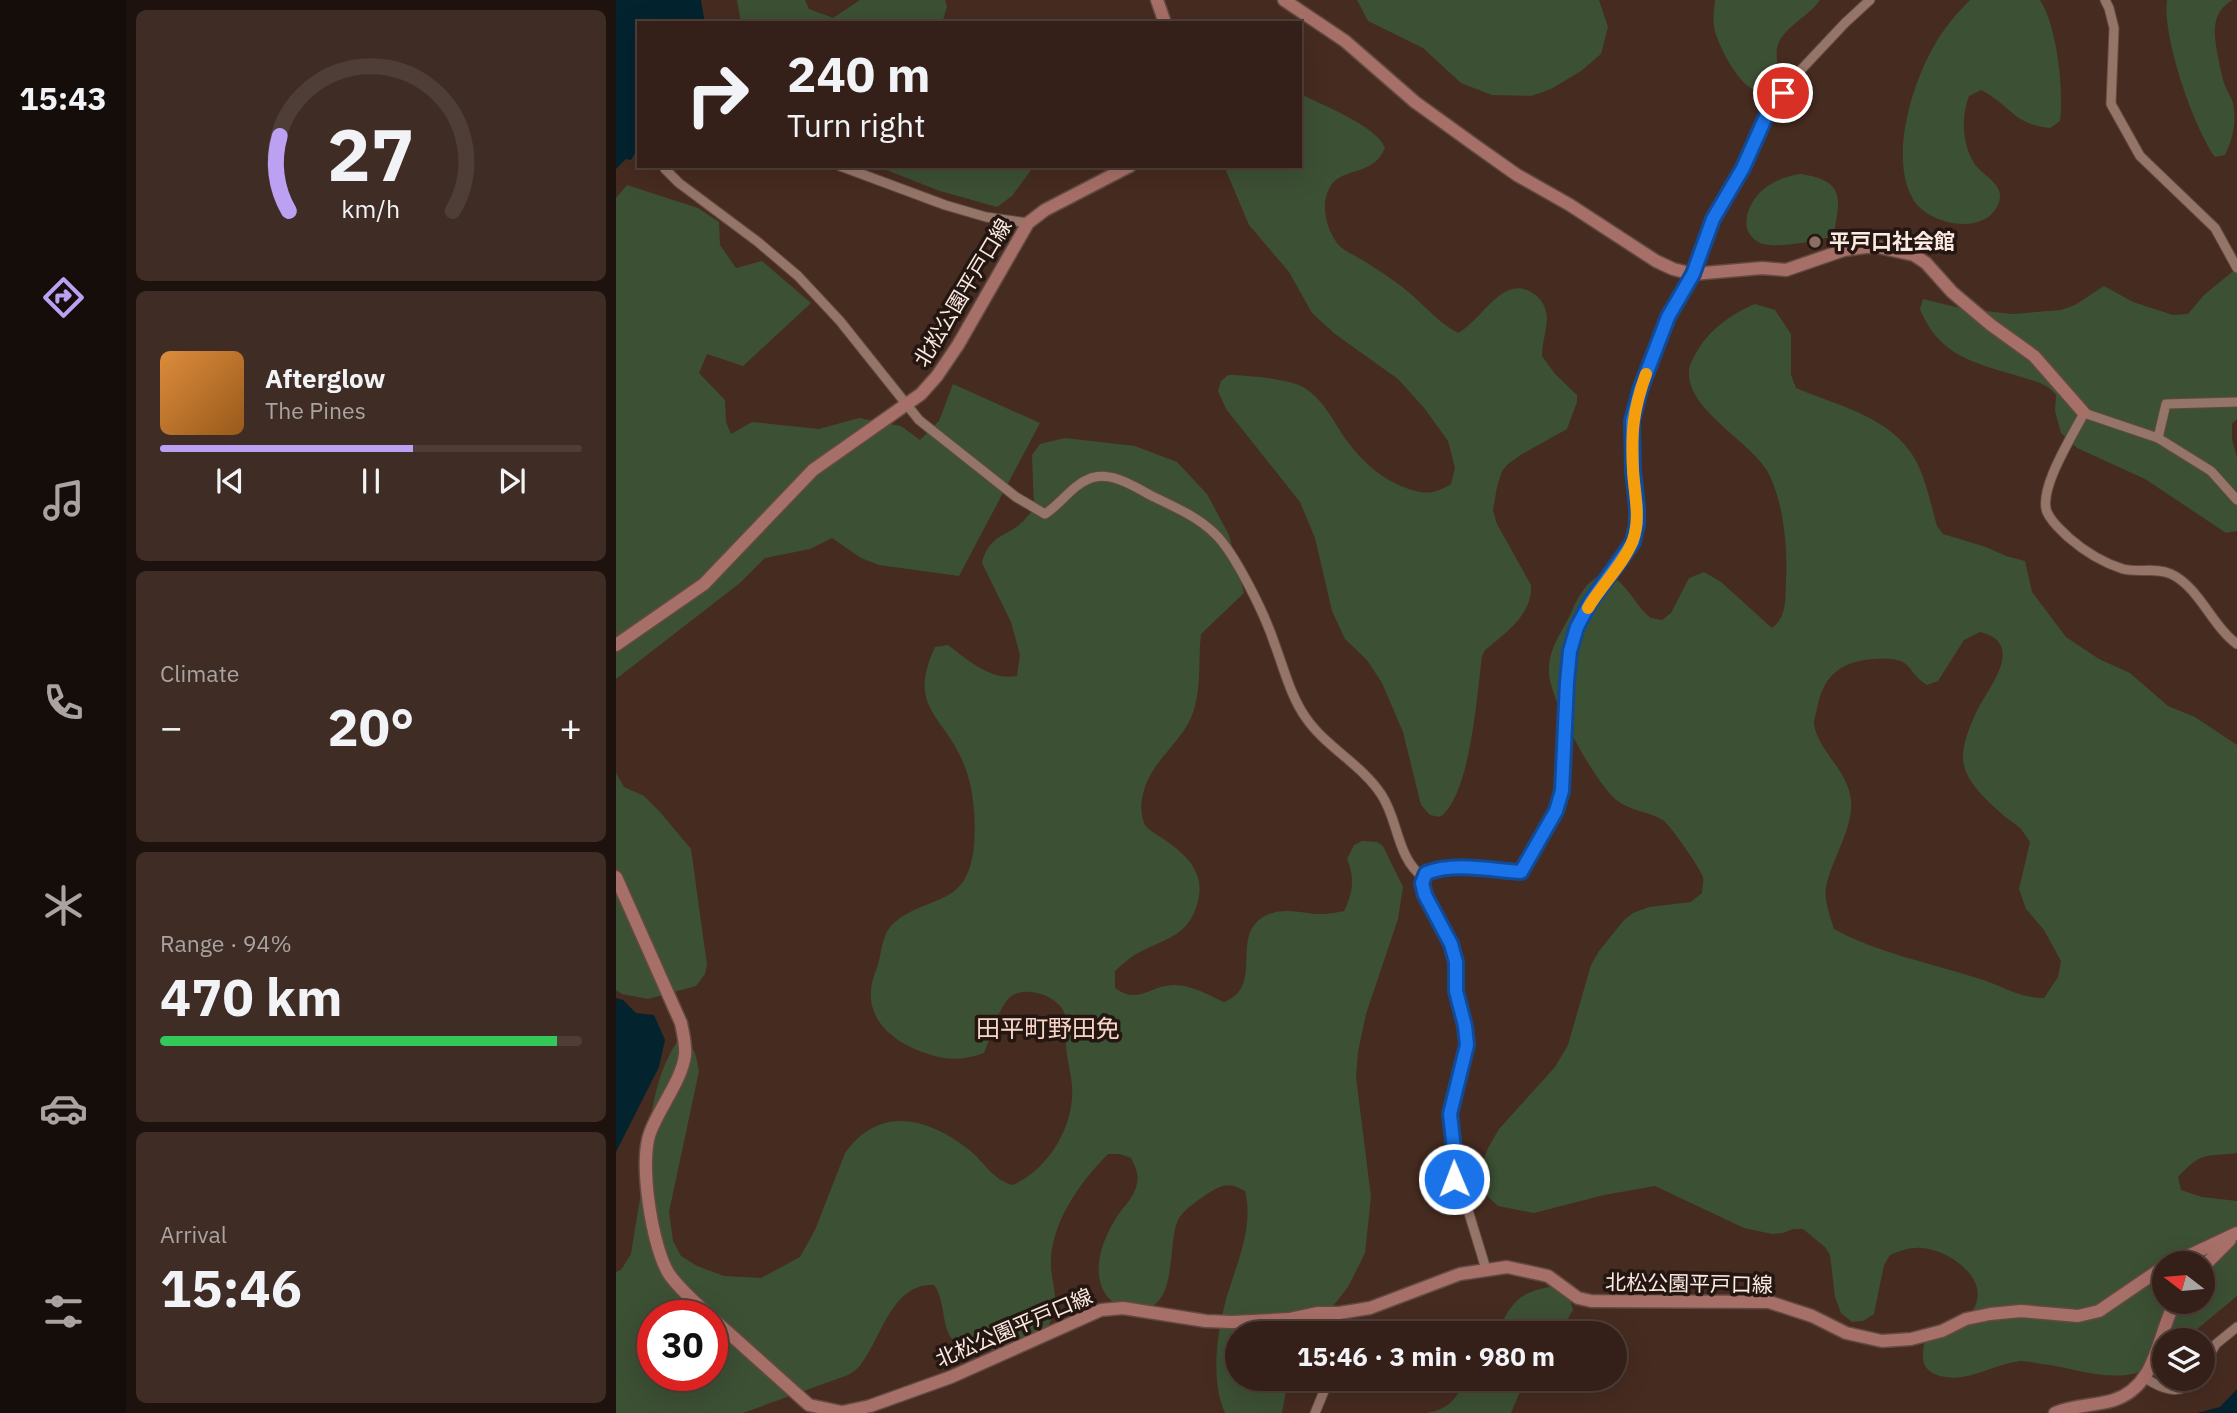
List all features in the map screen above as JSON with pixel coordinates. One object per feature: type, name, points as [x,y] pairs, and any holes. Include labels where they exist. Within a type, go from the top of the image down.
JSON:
[{"type":"main road","points":[[1157,0],[1164,21]]},
{"type":"main road","points":[[1284,0],[1345,41],[1415,102],[1517,175],[1673,270],[1693,274],[1762,268],[1786,270],[1844,250],[1866,247],[1878,247],[1914,256],[1926,263],[1952,292],[1991,326],[2034,356],[2084,413]]},
{"type":"main road","name":"北松公園平戸口線","points":[[616,645],[704,584],[813,470],[906,405],[937,376],[1028,223],[1045,210],[1126,168]]},
{"type":"main road","name":"北松公園平戸口線","points":[[616,877],[681,1023],[684,1036],[685,1055],[680,1070],[649,1135],[645,1172],[659,1251],[674,1279],[694,1300]]},
{"type":"main road","points":[[2199,1251],[2236,1234]]},
{"type":"main road","points":[[2216,1254],[2236,1234]]},
{"type":"main road","name":"北松公園平戸口線","points":[[728,1332],[809,1405],[842,1412],[870,1406],[951,1377],[1101,1310],[1123,1308],[1206,1321],[1232,1322],[1289,1319],[1317,1313],[1339,1314],[1370,1308],[1460,1274],[1486,1269],[1507,1267],[1549,1276],[1578,1298],[1591,1301],[1769,1302],[1812,1316],[1846,1334],[1882,1340],[1911,1339],[1932,1334],[1966,1319],[1990,1314],[2021,1311],[2078,1316],[2099,1311],[2152,1275]]},
{"type":"main road","points":[[2055,1413],[2116,1400],[2129,1393],[2145,1378],[2170,1314]]},
{"type":"street","points":[[1486,1269],[1464,1197],[1454,1179],[1450,1114],[1467,1045],[1456,991],[1456,962],[1451,944],[1425,895],[1422,883],[1426,873],[1438,869],[1470,868],[1521,872],[1556,811],[1563,783],[1570,651],[1577,627],[1591,601],[1633,542],[1637,507],[1632,421],[1640,390],[1668,317],[1693,274],[1713,219],[1743,168],[1768,112],[1797,74],[1870,0]]},
{"type":"street","points":[[2105,0],[2113,28],[2111,104],[2140,156],[2215,228],[2237,268]]},
{"type":"street","points":[[665,168],[679,183],[758,242],[798,276],[840,321],[919,421],[1016,498],[1045,514],[1073,489],[1088,479],[1100,476],[1126,482],[1188,514],[1213,531],[1223,543],[1258,603],[1296,702],[1306,719],[1381,793],[1408,859],[1417,873],[1424,878]]},
{"type":"street","points":[[845,168],[945,205],[986,217],[1028,223]]},
{"type":"street","points":[[2158,438],[2166,404],[2237,401]]},
{"type":"street","points":[[2237,500],[2211,471],[2158,438],[2084,413],[2054,472],[2046,510],[2053,523],[2102,562],[2127,570],[2157,570],[2176,577],[2190,589],[2227,636],[2237,643]]},
{"type":"street","points":[[1317,1313],[1320,1321]]},
{"type":"street","points":[[2215,1347],[2237,1327]]},
{"type":"street","points":[[2145,1378],[2152,1381]]},
{"type":"street","points":[[1315,1413],[1324,1391]]},
{"type":"green space","points":[[737,0],[805,0],[809,9],[833,18],[860,0],[945,0],[947,7],[943,21],[741,21]]},
{"type":"green space","points":[[1357,0],[1599,0],[1608,27],[1601,54],[1581,71],[1551,89],[1531,96],[1492,95],[1461,83],[1423,48],[1368,21]]},
{"type":"green space","points":[[1715,0],[1820,0],[1784,34],[1777,48],[1777,70],[1773,85],[1759,91],[1742,80],[1721,46],[1714,27]]},
{"type":"green space","points":[[1970,0],[2040,0],[2055,42],[2061,108],[2060,121],[2050,128],[2028,123],[1981,90],[1969,96],[1964,121],[1967,147],[1974,163],[1997,186],[2000,198],[1991,215],[1968,224],[1942,220],[1920,208],[1906,182],[1903,143],[1911,100],[1926,62],[1946,27]]},
{"type":"green space","points":[[2167,0],[2233,0],[2220,11],[2215,24],[2221,73],[2235,117],[2234,130],[2225,155],[2215,157],[2189,103],[2169,35]]},
{"type":"green space","points":[[1302,95],[1334,110],[1372,132],[1385,148],[1373,164],[1342,176],[1330,187],[1325,201],[1326,216],[1333,237],[1340,246],[1394,281],[1458,333],[1503,293],[1523,289],[1534,294],[1543,304],[1547,317],[1542,356],[1555,374],[1577,395],[1567,429],[1522,454],[1502,471],[1493,510],[1497,524],[1531,585],[1530,595],[1523,614],[1482,656],[1466,766],[1459,788],[1440,817],[1430,815],[1421,805],[1403,732],[1382,683],[1367,660],[1345,639],[1332,611],[1315,538],[1300,502],[1226,409],[1218,391],[1221,381],[1228,375],[1267,378],[1303,387],[1317,398],[1366,463],[1397,484],[1418,492],[1434,492],[1451,484],[1455,468],[1448,441],[1425,409],[1398,379],[1335,334],[1312,313],[1289,272],[1249,225],[1225,168],[1302,168]]},
{"type":"green space","points":[[881,168],[1033,168],[1012,196],[997,207],[940,191]]},
{"type":"green space","points":[[1800,174],[1825,181],[1836,193],[1838,212],[1833,236],[1784,245],[1758,242],[1751,236],[1746,222],[1754,200],[1773,183]]},
{"type":"green space","points":[[627,185],[698,208],[719,222],[720,245],[736,268],[762,261],[811,303],[743,366],[707,354],[699,373],[725,400],[726,422],[731,434],[752,422],[819,429],[859,418],[901,426],[920,440],[939,421],[953,384],[1040,423],[959,576],[879,565],[861,558],[832,538],[810,549],[765,558],[740,583],[616,679],[616,198]]},
{"type":"green space","points":[[2237,268],[2237,419],[2232,424],[2232,439],[2237,458],[2237,531],[2226,533],[2145,479],[2077,448],[2061,433],[2055,411],[2056,395],[2048,387],[1959,355],[1937,337],[1920,309],[1923,299],[1960,308],[2012,314],[2061,310],[2075,305],[2104,286],[2133,302],[2173,315],[2188,314],[2204,295]]},
{"type":"green space","points":[[1755,304],[1775,310],[1791,334],[1791,375],[1796,388],[1862,414],[1892,432],[1904,444],[1919,467],[1937,526],[1943,534],[2025,561],[2032,592],[2066,637],[2099,659],[2130,673],[2168,706],[2195,717],[2237,745],[2237,1153],[2199,1159],[2178,1177],[2181,1190],[2202,1197],[2237,1201],[2237,1296],[2216,1313],[2216,1251],[2152,1251],[2152,1314],[2215,1314],[2198,1328],[2152,1328],[2152,1366],[2135,1373],[2105,1375],[2020,1361],[1968,1376],[1947,1377],[1932,1373],[1924,1363],[1924,1344],[1969,1316],[1977,1299],[1977,1288],[1965,1268],[1933,1250],[1914,1248],[1890,1255],[1884,1265],[1874,1314],[1863,1321],[1852,1322],[1841,1313],[1835,1297],[1830,1255],[1825,1247],[1803,1229],[1772,1234],[1744,1228],[1655,1186],[1604,1195],[1534,1213],[1498,1206],[1484,1193],[1480,1185],[1480,1170],[1499,1129],[1555,1067],[1568,1045],[1591,965],[1599,951],[1633,913],[1649,907],[1691,902],[1702,893],[1701,872],[1685,847],[1663,820],[1620,803],[1606,789],[1574,738],[1556,701],[1549,664],[1556,642],[1580,596],[1599,576],[1612,577],[1646,614],[1662,620],[1671,613],[1689,578],[1704,572],[1721,582],[1772,628],[1783,612],[1786,552],[1783,522],[1772,480],[1758,459],[1699,401],[1689,375],[1689,368],[1703,342],[1730,317]],"holes":[[[1980,632],[1994,638],[2001,647],[2003,657],[2000,669],[1965,740],[1964,765],[1971,782],[1991,804],[2021,829],[2030,842],[2019,889],[2026,909],[2044,930],[2061,961],[2058,977],[2044,998],[2018,994],[1851,937],[1834,929],[1827,903],[1826,887],[1846,833],[1851,800],[1845,779],[1821,743],[1814,724],[1825,684],[1845,666],[1863,660],[1884,658],[1904,663],[1927,685],[1938,681],[1964,640]]]},
{"type":"green space","points":[[1065,438],[1135,446],[1177,462],[1207,494],[1229,535],[1244,593],[1201,634],[1198,687],[1191,718],[1156,766],[1145,786],[1142,799],[1142,815],[1146,826],[1182,853],[1195,871],[1200,891],[1197,904],[1188,924],[1182,930],[1136,954],[1115,971],[1115,988],[1123,993],[1137,995],[1164,986],[1179,985],[1224,1002],[1237,994],[1243,984],[1247,946],[1256,922],[1269,914],[1282,911],[1323,914],[1344,911],[1352,885],[1347,859],[1354,845],[1362,841],[1377,842],[1383,846],[1403,887],[1398,919],[1366,1014],[1358,1052],[1356,1077],[1371,1197],[1365,1253],[1348,1287],[1321,1321],[1225,1321],[1225,1391],[1286,1391],[1282,1413],[1225,1413],[1220,1400],[1216,1371],[1218,1340],[1223,1310],[1246,1231],[1245,1191],[1235,1186],[1222,1186],[1185,1211],[1175,1229],[1170,1272],[1161,1298],[1152,1306],[1139,1309],[1125,1307],[1112,1301],[1101,1285],[1100,1254],[1118,1215],[1134,1192],[1137,1176],[1131,1158],[1108,1154],[1077,1191],[1055,1236],[1051,1267],[1054,1313],[1040,1338],[1009,1349],[982,1350],[960,1345],[949,1335],[938,1291],[934,1285],[920,1287],[898,1302],[860,1366],[848,1375],[743,1413],[616,1413],[616,1272],[621,1270],[631,1254],[653,1105],[662,1072],[677,1042],[692,1048],[699,1071],[669,1212],[673,1241],[681,1256],[697,1266],[724,1276],[761,1278],[800,1257],[815,1230],[845,1153],[858,1138],[873,1128],[888,1122],[904,1121],[936,1129],[968,1149],[999,1179],[1013,1185],[1038,1168],[1057,1144],[1064,1130],[1072,1101],[1066,1020],[1064,1011],[1050,998],[1028,992],[1014,995],[1001,1010],[984,1053],[950,1059],[917,1050],[899,1041],[878,1020],[871,1002],[873,980],[888,930],[908,913],[955,890],[964,880],[970,866],[975,826],[970,786],[957,749],[926,699],[927,668],[935,647],[948,645],[989,672],[1007,677],[1017,676],[1020,655],[1011,622],[982,563],[992,543],[1019,525],[1034,508],[1032,455],[1040,444]]},
{"type":"green space","points":[[616,773],[624,787],[644,796],[691,849],[707,965],[705,974],[696,986],[648,999],[622,994],[616,990]]},
{"type":"green space","points":[[1554,1286],[1567,1289],[1573,1310],[1566,1321],[1503,1321],[1517,1301],[1541,1289]]},
{"type":"green space","points":[[1521,1391],[1511,1413],[1426,1413],[1451,1402],[1459,1392]]},
{"type":"water","points":[[616,0],[701,0],[703,21],[637,21],[637,150],[631,160],[626,159],[616,169]]},
{"type":"water","points":[[616,998],[623,1000],[636,1013],[654,1015],[665,1040],[659,1067],[616,1152]]},
{"type":"water","points":[[2237,1389],[2237,1413],[2197,1413],[2220,1407]]},
{"type":"slow traffic","points":[[1588,608],[1633,542],[1637,507],[1632,421],[1646,374]]},
{"type":"place","name":"平戸口社会館","points":[[1815,242]]},
{"type":"district","name":"田平町野田免","points":[[1048,1029]]},
{"type":"route","points":[[1454,1179],[1450,1114],[1467,1045],[1465,1026],[1458,1004],[1456,962],[1451,944],[1425,895],[1422,883],[1426,873],[1438,869],[1470,868],[1521,872],[1556,811],[1563,783],[1570,651],[1577,627],[1591,601],[1633,542],[1637,524],[1632,421],[1640,390],[1668,317],[1693,274],[1713,219],[1743,168],[1768,112],[1783,93]]}]
